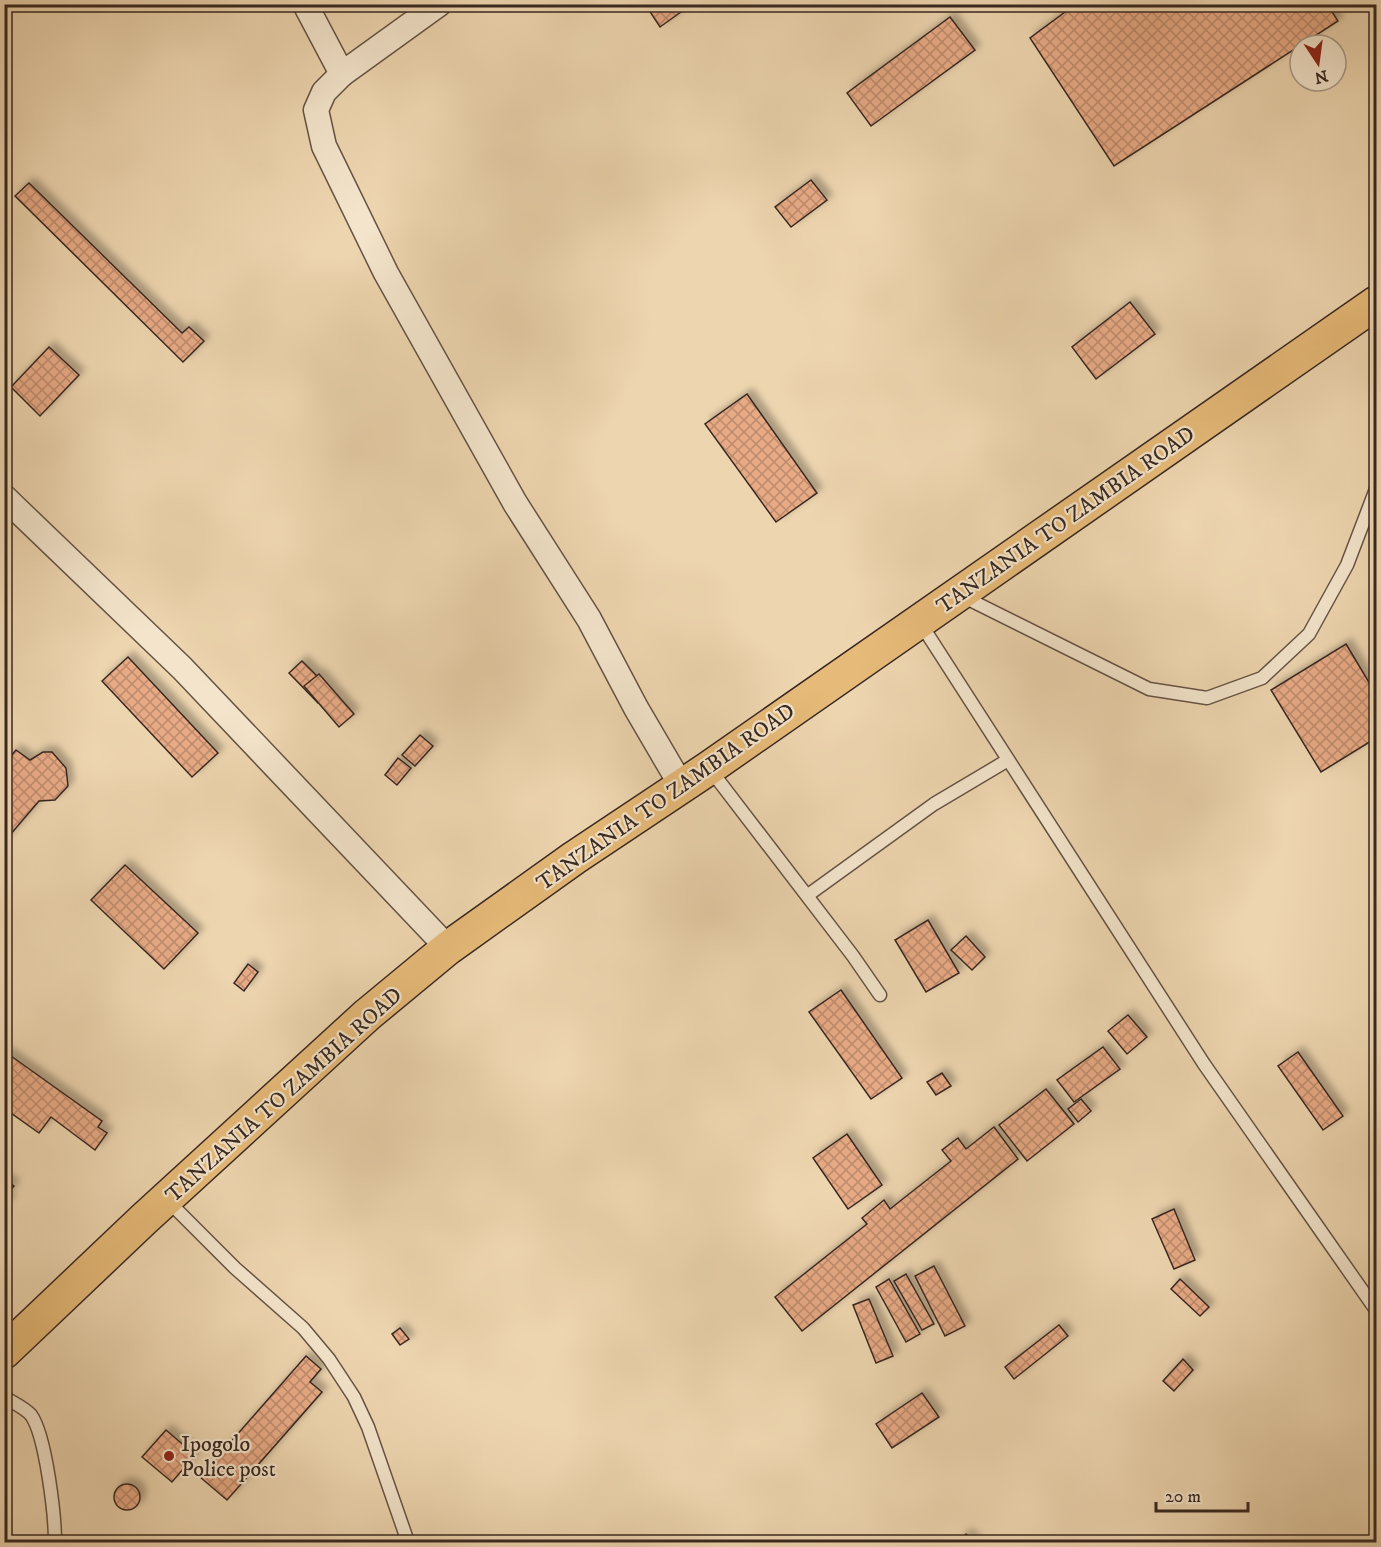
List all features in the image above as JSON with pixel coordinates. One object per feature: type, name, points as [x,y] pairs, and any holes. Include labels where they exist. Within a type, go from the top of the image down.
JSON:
[{"type":"highway","name":"TANZANIA TO ZAMBIA ROAD","points":[[4,1352],[166,1199],[367,1015],[448,948],[1377,303]]},
{"type":"street","points":[[305,4],[342,74]]},
{"type":"street","points":[[439,4],[342,74],[324,92],[316,110],[324,146],[386,273],[510,492],[589,619],[636,708],[681,785]]},
{"type":"street","points":[[4,496],[182,668],[448,948]]},
{"type":"lane","points":[[957,594],[1149,689],[1208,698],[1262,678],[1309,634],[1347,565],[1377,489]]},
{"type":"lane","points":[[918,620],[1204,1064],[1377,1310]]},
{"type":"lane","points":[[808,895],[934,804],[1008,760]]},
{"type":"lane","points":[[709,768],[808,895],[880,995]]},
{"type":"lane","points":[[166,1199],[235,1268],[303,1328],[329,1359],[354,1397],[368,1427],[408,1542]]},
{"type":"lane","points":[[4,1397],[29,1412],[35,1422],[44,1457],[56,1526],[55,1542]]},
{"type":"building","points":[[645,4],[692,4],[660,27]]},
{"type":"building","points":[[1076,4],[1327,4],[1338,21],[1319,33],[1288,33],[1288,53],[1114,166],[1030,38]]},
{"type":"building","points":[[950,17],[975,50],[871,126],[847,93]]},
{"type":"building","points":[[811,180],[827,200],[791,227],[775,207]]},
{"type":"building","points":[[29,183],[182,333],[189,327],[204,341],[183,362],[15,196]]},
{"type":"building","points":[[1130,302],[1155,334],[1096,379],[1072,347]]},
{"type":"building","points":[[49,347],[79,375],[40,416],[11,387]]},
{"type":"building","points":[[747,394],[817,493],[776,522],[705,424]]},
{"type":"building","points":[[1346,644],[1376,694],[1376,738],[1321,772],[1271,690]]},
{"type":"building","points":[[128,657],[218,753],[192,777],[102,681]]},
{"type":"building","points":[[302,661],[332,691],[318,703],[289,673]]},
{"type":"building","points":[[319,674],[354,714],[339,727],[304,686]]},
{"type":"building","points":[[420,735],[433,746],[415,766],[402,755]]},
{"type":"building","points":[[16,750],[30,760],[43,752],[52,752],[66,768],[68,786],[55,800],[39,801],[4,842],[4,764]]},
{"type":"building","points":[[398,758],[411,768],[397,785],[385,775]]},
{"type":"building","points":[[125,865],[198,933],[164,969],[91,900]]},
{"type":"building","points":[[928,920],[959,973],[926,992],[895,940]]},
{"type":"building","points":[[966,936],[985,957],[972,970],[951,950]]},
{"type":"building","points":[[248,964],[258,972],[244,991],[234,983]]},
{"type":"building","points":[[841,990],[902,1078],[871,1099],[809,1012]]},
{"type":"building","points":[[1128,1015],[1147,1037],[1127,1054],[1108,1031]]},
{"type":"building","points":[[1103,1047],[1120,1069],[1074,1102],[1057,1080]]},
{"type":"building","points":[[4,1051],[102,1121],[98,1127],[107,1133],[95,1150],[51,1117],[39,1133],[4,1108]]},
{"type":"building","points":[[1298,1052],[1343,1116],[1323,1130],[1278,1066]]},
{"type":"building","points":[[942,1073],[951,1086],[936,1095],[927,1082]]},
{"type":"building","points":[[1046,1089],[1074,1124],[1027,1161],[999,1125]]},
{"type":"building","points":[[1081,1099],[1091,1111],[1078,1122],[1068,1109]]},
{"type":"building","points":[[994,1127],[1018,1159],[802,1331],[775,1297],[867,1224],[862,1218],[884,1200],[890,1209],[951,1161],[942,1150],[958,1138],[966,1149]]},
{"type":"building","points":[[847,1134],[882,1185],[848,1209],[813,1158]]},
{"type":"building","points":[[4,1178],[14,1186],[5,1196],[10,1200],[4,1207]]},
{"type":"building","points":[[1174,1209],[1195,1260],[1174,1269],[1152,1219]]},
{"type":"building","points":[[934,1266],[965,1326],[945,1336],[915,1276]]},
{"type":"building","points":[[906,1274],[934,1324],[922,1330],[894,1281]]},
{"type":"building","points":[[889,1279],[920,1334],[906,1342],[876,1287]]},
{"type":"building","points":[[1180,1279],[1209,1307],[1200,1316],[1171,1289]]},
{"type":"building","points":[[869,1299],[893,1356],[876,1363],[853,1305]]},
{"type":"building","points":[[1059,1325],[1068,1336],[1014,1379],[1005,1367]]},
{"type":"building","points":[[400,1328],[409,1339],[400,1345],[392,1334]]},
{"type":"building","points":[[306,1356],[321,1369],[310,1382],[322,1392],[227,1500],[200,1477]]},
{"type":"building","points":[[1183,1359],[1193,1370],[1174,1391],[1163,1381]]},
{"type":"building","points":[[922,1393],[939,1417],[892,1448],[876,1424]]},
{"type":"building","name":"Ipogolo Police post","points":[[166,1430],[195,1455],[172,1482],[142,1457]]},
{"type":"building","points":[[127,1484],[136,1488],[140,1497],[136,1506],[127,1510],[118,1506],[114,1497],[118,1488]]},
{"type":"building","points":[[966,1534],[976,1542],[959,1542]]},
{"type":"place","name":"Ipogolo Police post","points":[[169,1456]]}]
